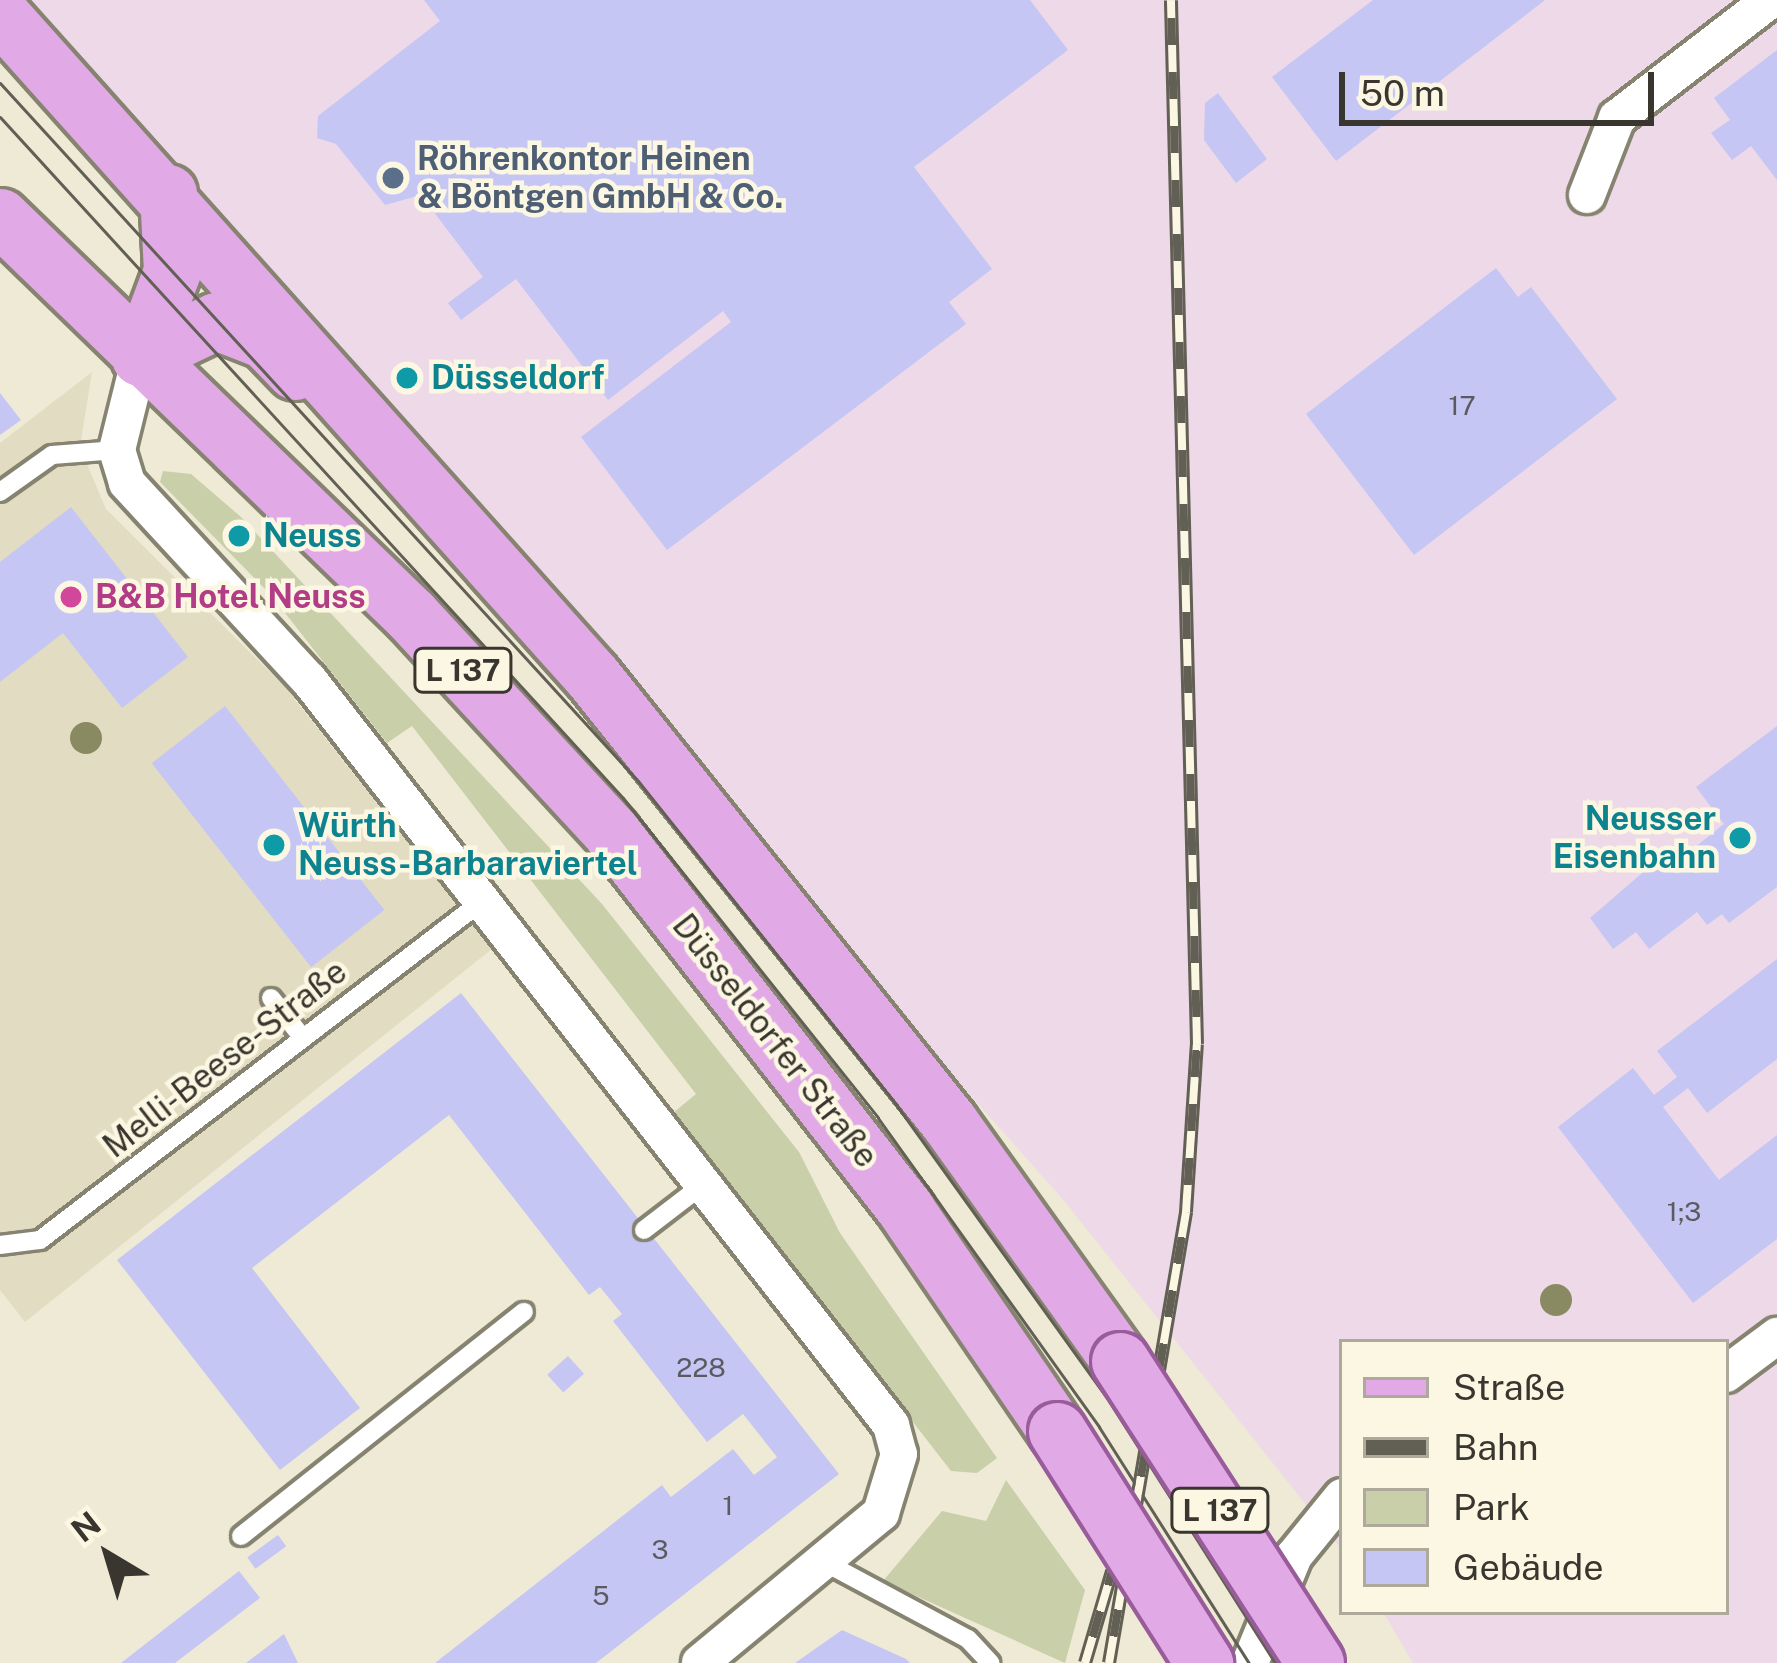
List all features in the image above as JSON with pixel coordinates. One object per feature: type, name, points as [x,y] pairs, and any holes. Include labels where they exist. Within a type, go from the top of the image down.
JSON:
[{"type":"main road","name":"L 137","points":[[0,14],[365,411],[783,909],[1120,1361],[1315,1663]]},
{"type":"main road","points":[[140,357],[172,271],[168,193]]},
{"type":"main road","name":"L 137","points":[[0,217],[140,357]]},
{"type":"main road","points":[[140,357],[192,326],[242,327],[365,411]]},
{"type":"main road","name":"Düsseldorfer Straße","points":[[140,357],[411,615],[611,832],[906,1210],[1057,1431],[1204,1663]]},
{"type":"street","points":[[1587,195],[1617,118],[1770,0]]},
{"type":"street","points":[[140,357],[117,450],[127,483],[309,680],[877,1400],[899,1454],[894,1484],[872,1525],[700,1663]]},
{"type":"street","points":[[1729,1372],[1774,1344]]},
{"type":"street","points":[[1250,1663],[1294,1556],[1339,1501]]},
{"type":"lane","points":[[0,492],[52,455],[117,450]]},
{"type":"lane","name":"Melli-Beese-Straße","points":[[0,1245],[40,1240],[481,902]]},
{"type":"lane","points":[[271,998],[302,1037]]},
{"type":"lane","points":[[644,1230],[705,1183]]},
{"type":"lane","points":[[241,1537],[524,1312]]},
{"type":"lane","points":[[828,1564],[968,1639],[990,1663]]},
{"type":"shaded area","points":[[3,0],[1777,0],[1777,1663],[1413,1663],[1385,1615],[1729,1615],[1729,1339],[1339,1339],[1339,1546],[1065,1202]]},
{"type":"shaded area","points":[[92,372],[80,447],[106,509],[285,687],[492,949],[25,1322],[0,1290],[0,443]]},
{"type":"green space","points":[[163,471],[191,474],[241,517],[602,904],[799,1152],[840,1233],[997,1458],[977,1473],[951,1471],[673,1113],[696,1094],[412,726],[387,743],[271,595],[160,482]]},
{"type":"green space","points":[[1006,1480],[1085,1590],[1065,1663],[883,1581],[942,1511],[986,1521]]},
{"type":"building","points":[[424,0],[1030,0],[1068,50],[914,167],[992,269],[949,302],[966,324],[667,550],[581,437],[731,322],[723,311],[608,400],[516,279],[461,320],[448,303],[483,277],[421,195],[385,205],[336,144],[317,138],[318,116],[440,21]]},
{"type":"building","points":[[1373,0],[1545,0],[1336,161],[1272,77]]},
{"type":"building","points":[[1777,50],[1777,180],[1751,146],[1732,160],[1711,133],[1730,120],[1714,98]]},
{"type":"building","points":[[1218,93],[1267,159],[1236,183],[1204,140],[1205,103]]},
{"type":"building","points":[[1496,268],[1518,297],[1531,287],[1617,399],[1414,555],[1306,414]]},
{"type":"building","points":[[0,393],[21,420],[0,435]]},
{"type":"building","name":"B&B Hotel Neuss","points":[[71,507],[188,657],[122,708],[63,633],[0,682],[0,562]]},
{"type":"building","name":"Würth Neuss-Barbaraviertel","points":[[225,706],[384,910],[311,967],[152,763]]},
{"type":"building","name":"Neusser Eisenbahn","points":[[1777,726],[1777,887],[1729,923],[1722,914],[1707,925],[1697,912],[1649,949],[1636,932],[1613,949],[1590,918],[1670,849],[1679,860],[1724,824],[1696,787]]},
{"type":"building","points":[[1777,959],[1777,1059],[1707,1113],[1688,1088],[1663,1107],[1719,1180],[1777,1135],[1777,1239],[1693,1303],[1558,1127],[1633,1068],[1654,1095],[1677,1077],[1657,1051]]},
{"type":"building","points":[[461,993],[839,1474],[596,1663],[435,1663],[662,1485],[671,1497],[733,1449],[754,1475],[777,1457],[743,1414],[707,1442],[613,1321],[622,1314],[600,1287],[589,1295],[449,1115],[252,1268],[360,1408],[280,1470],[117,1260]]},
{"type":"building","points":[[568,1356],[584,1374],[563,1393],[547,1375]]},
{"type":"building","points":[[278,1535],[286,1546],[255,1569],[247,1557]]},
{"type":"building","points":[[239,1571],[260,1598],[175,1663],[121,1663]]},
{"type":"building","points":[[842,1630],[906,1659],[910,1663],[795,1663]]},
{"type":"building","points":[[284,1634],[298,1663],[246,1663]]},
{"type":"tram line","points":[[0,83],[638,781],[895,1103],[1107,1398],[1275,1663]]},
{"type":"tram line","points":[[0,117],[623,798],[878,1118],[1099,1427],[1249,1663]]},
{"type":"railway","points":[[1109,1663],[1186,1212],[1197,1044],[1171,0]]},
{"type":"railway","points":[[1085,1663],[1112,1571]]},
{"type":"place","name":"Röhrenkontor Heinen & Böntgen GmbH & Co.","points":[[393,178]]},
{"type":"place","name":"Düsseldorf","points":[[407,378]]},
{"type":"place","name":"Neuss","points":[[239,536]]},
{"type":"place","name":"B&B Hotel Neuss","points":[[71,597]]},
{"type":"place","name":"Neusser Eisenbahn","points":[[1740,838]]},
{"type":"place","name":"Würth Neuss-Barbaraviertel","points":[[274,845]]}]
